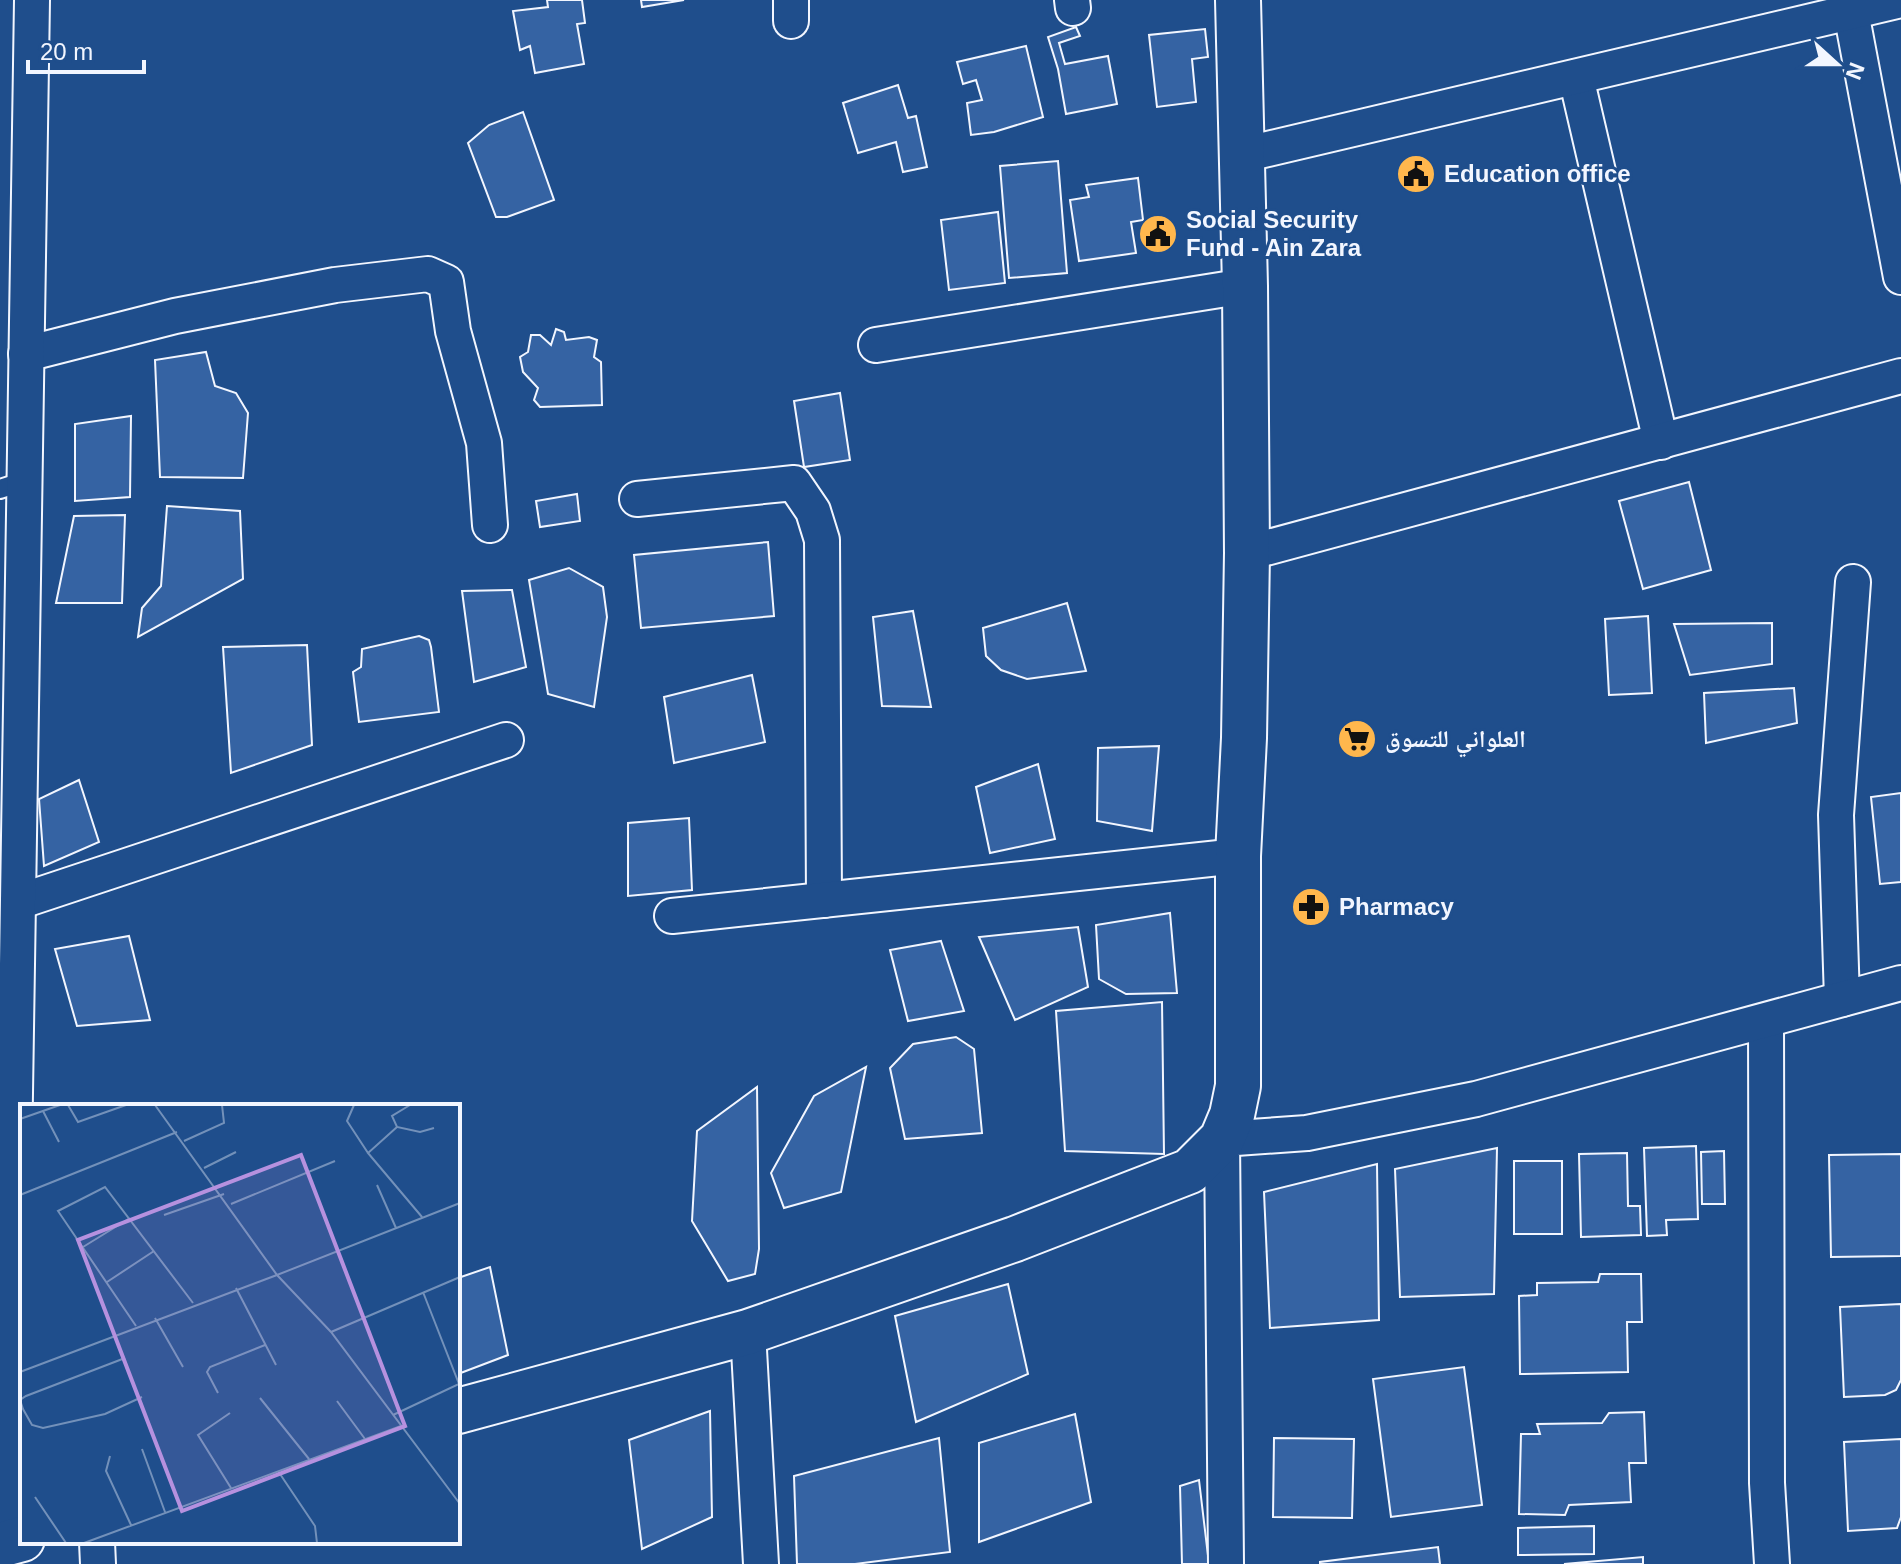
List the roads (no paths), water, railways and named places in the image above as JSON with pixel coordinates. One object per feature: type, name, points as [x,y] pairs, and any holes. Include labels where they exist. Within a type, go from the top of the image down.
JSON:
[{"type":"street","points":[[10,1542],[17,1286],[7,1202],[18,902],[11,684],[12,485],[26,354],[32,0]]},
{"type":"street","points":[[460,1410],[748,1332],[1015,1239],[1190,1171],[1222,1139],[1232,1115],[1238,1086],[1238,856],[1244,738],[1247,553],[1238,0]]},
{"type":"street","points":[[1242,155],[1901,0]]},
{"type":"street","points":[[1851,12],[1901,277]]},
{"type":"street","points":[[1576,77],[1661,442]]},
{"type":"street","points":[[26,354],[175,316],[335,285],[428,274],[446,282],[453,331],[484,443],[490,525]]},
{"type":"street","points":[[876,345],[1245,286]]},
{"type":"street","points":[[1247,553],[1901,376]]},
{"type":"street","points":[[637,499],[794,483],[813,511],[822,540],[824,900]]},
{"type":"street","points":[[1842,999],[1836,815],[1853,582]]},
{"type":"street","points":[[18,902],[506,740]]},
{"type":"street","points":[[672,916],[1238,856]]},
{"type":"street","points":[[1222,1139],[1307,1133],[1430,1109],[1901,983]]},
{"type":"street","points":[[1766,1021],[1767,1467],[1772,1564]]},
{"type":"street","points":[[1222,1139],[1226,1564]]},
{"type":"street","points":[[748,1332],[761,1564]]},
{"type":"street","points":[[97,1544],[98,1564]]},
{"type":"place","name":"Education office","points":[[1416,174]]},
{"type":"place","name":"Social Security Fund - Ain Zara","points":[[1158,234]]},
{"type":"place","name":"العلواني للتسوق","points":[[1357,739]]},
{"type":"place","name":"Pharmacy","points":[[1311,907]]}]
